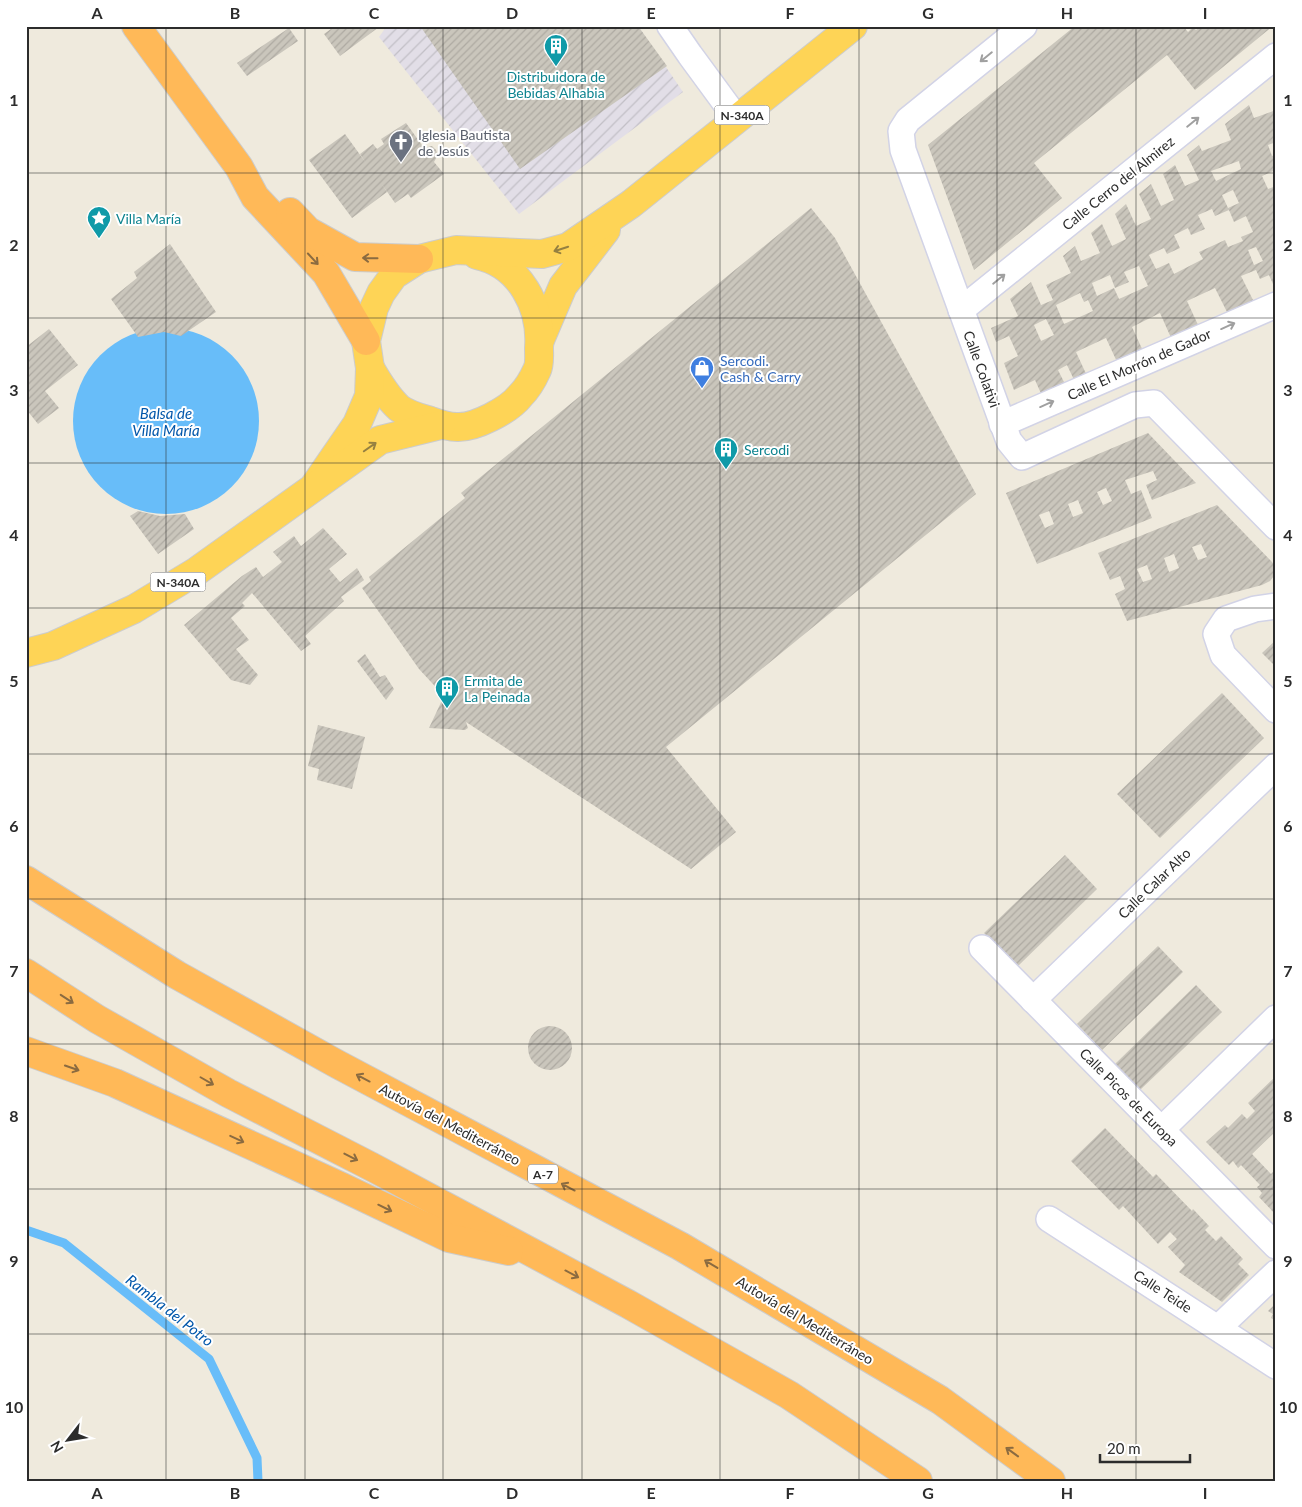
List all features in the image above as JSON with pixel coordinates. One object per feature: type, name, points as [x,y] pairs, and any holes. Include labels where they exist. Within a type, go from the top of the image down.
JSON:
[{"type":"highway","points":[[136,26],[239,167],[255,197],[326,273],[366,341]]},
{"type":"highway","name":"N-340A","points":[[315,485],[357,424],[369,396],[370,368],[366,341],[374,308],[394,276],[418,259],[456,250],[542,254],[568,247],[631,204],[853,26]]},
{"type":"highway","points":[[239,167],[266,186],[308,231],[355,257],[418,259]]},
{"type":"highway","name":"N-340A","points":[[540,342],[563,286],[595,244],[631,204]]},
{"type":"highway","name":"N-340A","points":[[370,368],[380,386],[400,408],[419,418],[441,425],[458,428],[485,422],[520,397],[538,368],[540,342],[536,312],[528,293],[513,274],[489,258],[456,250]]},
{"type":"highway","name":"N-340A","points":[[26,653],[53,646],[134,609],[197,571],[380,440],[441,425]]},
{"type":"highway","name":"Autovía del Mediterráneo","points":[[26,880],[177,975],[329,1060],[680,1246],[940,1400],[1051,1481]]},
{"type":"highway","points":[[26,972],[97,1019],[228,1093],[628,1304],[788,1395],[918,1481]]},
{"type":"highway","points":[[26,1051],[116,1083],[448,1238],[541,1258]]},
{"type":"street","points":[[670,26],[737,118]]},
{"type":"street","name":"Calle Colativi","points":[[1024,26],[908,120],[900,131],[903,150],[1009,441],[1022,457],[1135,405],[1154,403],[1276,527]]},
{"type":"street","name":"Calle Cerro del Almirez","points":[[961,310],[1276,56]]},
{"type":"street","name":"Calle El Morrón de Gador","points":[[1002,424],[1276,305]]},
{"type":"street","points":[[1276,606],[1255,609],[1226,619],[1216,634],[1223,655],[1276,710]]},
{"type":"street","name":"Calle Calar Alto","points":[[1033,1000],[1276,766]]},
{"type":"street","name":"Calle Picos de Europa","points":[[982,948],[1276,1246]]},
{"type":"street","points":[[1161,1130],[1276,1018]]},
{"type":"street","name":"Calle Teide","points":[[1048,1219],[1219,1327],[1276,1366]]},
{"type":"street","points":[[1219,1327],[1276,1272]]},
{"type":"shaded area","points":[[387,26],[638,26],[683,92],[519,214],[379,37]]},
{"type":"water","name":"Balsa de Villa María","points":[[157,328],[175,328],[202,335],[218,343],[232,355],[244,369],[252,385],[259,412],[259,430],[252,457],[244,473],[232,487],[218,499],[202,507],[175,514],[157,514],[130,507],[114,499],[88,473],[77,448],[73,430],[73,412],[80,385],[88,369],[114,343],[139,332]]},
{"type":"building","points":[[335,26],[379,27],[340,56],[324,34]]},
{"type":"building","points":[[420,26],[638,26],[667,66],[520,169]]},
{"type":"building","points":[[1075,26],[1183,26],[1188,32],[1193,27],[1196,30],[1201,26],[1273,26],[1195,90],[1167,55],[1034,163],[1062,198],[974,270],[928,145]]},
{"type":"building","points":[[289,28],[298,41],[247,76],[237,63]]},
{"type":"building","points":[[1249,105],[1254,118],[1276,110],[1276,142],[1268,145],[1272,156],[1276,154],[1276,170],[1262,176],[1268,189],[1276,186],[1276,203],[1274,204],[1276,207],[1276,291],[1269,275],[1260,279],[1256,270],[1241,276],[1254,302],[1228,314],[1215,288],[1187,301],[1199,327],[1172,340],[1160,313],[1132,327],[1144,353],[1118,364],[1106,338],[1076,352],[1088,378],[1076,384],[1067,365],[1058,370],[1067,388],[1043,398],[1035,380],[1014,390],[1004,363],[1018,356],[1009,336],[996,342],[991,328],[1018,316],[1010,299],[1031,282],[1041,305],[1053,300],[1046,285],[1071,273],[1063,256],[1075,246],[1081,261],[1100,253],[1091,233],[1102,224],[1112,246],[1126,239],[1115,214],[1126,204],[1136,226],[1151,219],[1139,194],[1151,184],[1161,206],[1174,200],[1163,174],[1175,165],[1185,186],[1199,180],[1187,155],[1199,145],[1202,151],[1231,140],[1225,124]],"holes":[[[1239,161],[1241,169],[1216,181],[1211,171]],[[1233,190],[1239,203],[1228,208],[1222,195]],[[1212,209],[1215,216],[1229,210],[1234,222],[1246,216],[1253,232],[1241,237],[1243,241],[1228,247],[1225,240],[1199,252],[1203,259],[1174,274],[1169,263],[1156,269],[1149,255],[1164,248],[1167,254],[1180,248],[1174,235],[1188,228],[1191,235],[1205,229],[1198,215]],[[1256,247],[1263,261],[1254,265],[1248,250]],[[1139,266],[1148,286],[1119,299],[1114,288],[1097,296],[1092,283],[1110,275],[1115,288],[1129,282],[1124,272]],[[1080,293],[1084,302],[1088,300],[1093,311],[1064,324],[1056,305]],[[1046,319],[1054,335],[1041,341],[1034,325]]]},
{"type":"building","points":[[406,123],[424,148],[432,146],[436,150],[438,155],[434,162],[444,174],[411,198],[408,194],[395,203],[381,183],[387,192],[352,218],[309,160],[345,134],[366,163],[360,154],[373,144],[377,149],[384,144],[381,139]]},
{"type":"building","name":"Sercodi","points":[[811,208],[835,238],[976,494],[666,747],[736,832],[691,869],[466,722],[468,728],[465,730],[429,728],[444,696],[419,669],[362,588],[371,581],[369,577],[465,498],[461,493]]},
{"type":"building","points":[[170,244],[216,312],[181,336],[164,332],[138,337],[111,299],[137,278],[134,272]]},
{"type":"building","points":[[49,329],[78,365],[45,391],[59,408],[38,424],[26,409],[26,347]]},
{"type":"building","points":[[1148,433],[1196,483],[1152,500],[1146,485],[1157,480],[1153,471],[1125,480],[1131,494],[1141,490],[1152,518],[1037,564],[1006,493]],"holes":[[[1106,488],[1112,501],[1103,505],[1097,492]],[[1078,500],[1083,513],[1073,517],[1068,504]],[[1049,511],[1054,524],[1045,528],[1039,515]]]},
{"type":"building","points":[[1217,505],[1272,562],[1275,566],[1274,576],[1270,581],[1262,585],[1127,621],[1115,594],[1125,589],[1120,576],[1110,580],[1098,553]],"holes":[[[1201,544],[1207,557],[1198,560],[1192,547]],[[1174,554],[1179,568],[1169,572],[1164,558]],[[1147,565],[1152,579],[1143,582],[1137,569]]]},
{"type":"building","points":[[138,511],[160,516],[185,514],[194,529],[158,554],[130,516]]},
{"type":"building","points":[[323,528],[347,554],[329,569],[340,582],[357,568],[364,580],[341,597],[344,601],[305,636],[311,644],[301,651],[252,593],[242,603],[245,606],[231,618],[249,640],[236,649],[258,675],[250,685],[231,680],[184,625],[242,576],[256,567],[263,577],[282,562],[273,552],[294,536],[301,546]]},
{"type":"building","points":[[1276,640],[1276,667],[1262,653]]},
{"type":"building","points":[[365,654],[380,677],[385,675],[394,689],[386,700],[357,661]]},
{"type":"building","points":[[1222,693],[1264,738],[1160,838],[1117,794]]},
{"type":"building","points":[[318,725],[365,737],[352,789],[317,780],[319,769],[308,766]]},
{"type":"building","points":[[1065,855],[1097,889],[1017,967],[984,933]]},
{"type":"building","points":[[1158,946],[1183,972],[1102,1050],[1077,1024]]},
{"type":"building","points":[[1196,985],[1222,1012],[1140,1090],[1115,1064]]},
{"type":"building","points":[[550,1026],[562,1030],[568,1036],[572,1048],[568,1060],[562,1066],[550,1070],[538,1066],[532,1060],[528,1048],[532,1036],[538,1030]]},
{"type":"building","points":[[1276,1076],[1276,1131],[1252,1154],[1271,1174],[1276,1169],[1276,1215],[1259,1197],[1262,1193],[1257,1187],[1260,1185],[1241,1165],[1238,1168],[1233,1161],[1229,1165],[1206,1142],[1225,1125],[1228,1128],[1242,1114],[1247,1119],[1255,1111],[1248,1103]]},
{"type":"building","points":[[1105,1128],[1153,1177],[1156,1174],[1192,1211],[1193,1209],[1209,1226],[1205,1230],[1216,1241],[1221,1236],[1243,1259],[1238,1264],[1249,1275],[1222,1302],[1179,1272],[1185,1265],[1168,1247],[1177,1239],[1170,1232],[1158,1244],[1123,1206],[1119,1210],[1071,1161]]},
{"type":"building","points":[[1276,1303],[1276,1321],[1271,1318],[1273,1314],[1268,1311]]},
{"type":"waterway","name":"Rambla del Potro","points":[[26,1230],[64,1243],[209,1359],[257,1458],[258,1481]]},
{"type":"place","name":"Distribuidora de Bebidas Alhabia","points":[[556,67]]},
{"type":"place","name":"Iglesia Bautista de Jesús","points":[[401,163]]},
{"type":"place","name":"Villa María","points":[[99,239]]},
{"type":"place","name":"Sercodi. Cash & Carry","points":[[702,389]]},
{"type":"place","name":"Sercodi","points":[[726,470]]},
{"type":"place","name":"Ermita de La Peinada","points":[[447,709]]}]
